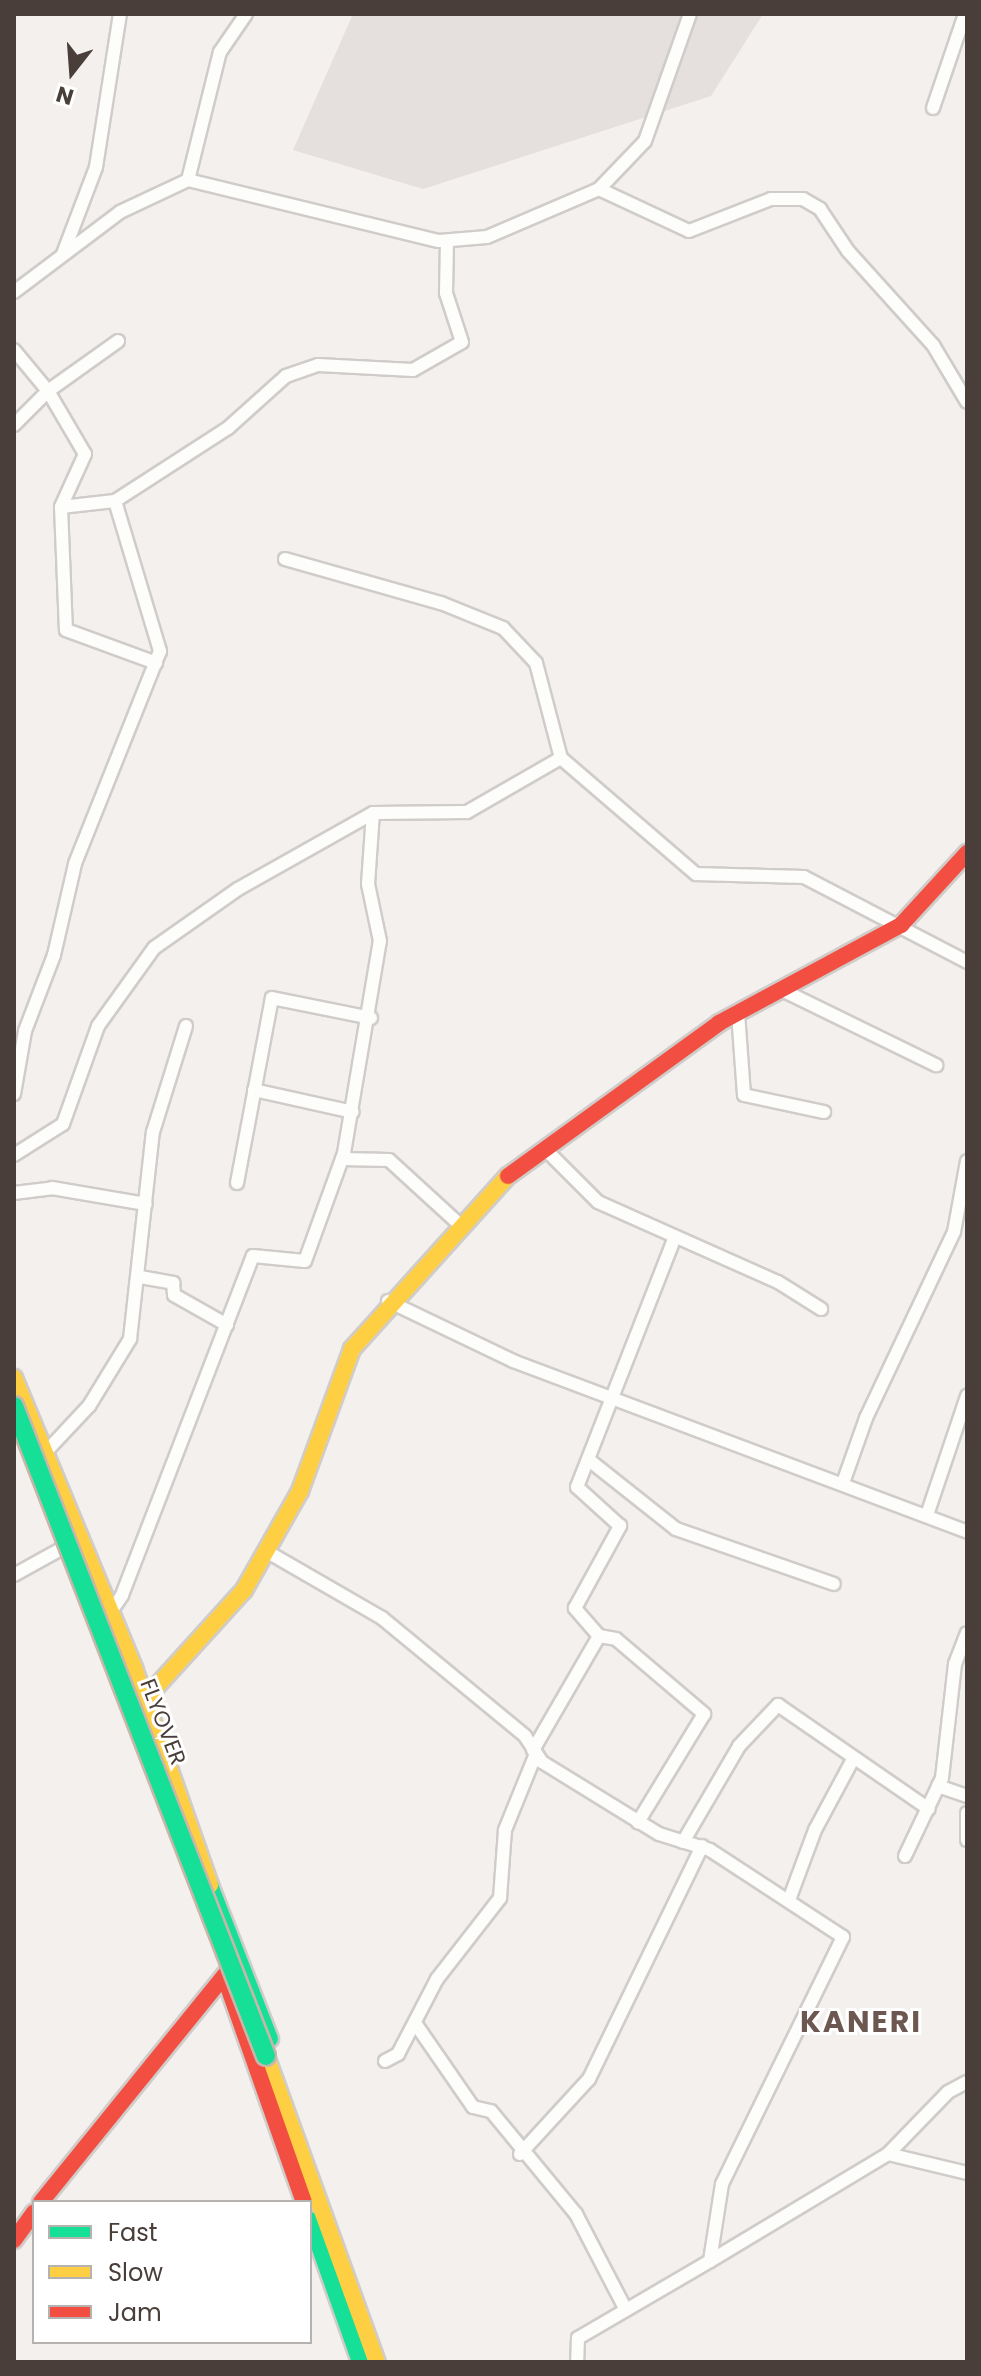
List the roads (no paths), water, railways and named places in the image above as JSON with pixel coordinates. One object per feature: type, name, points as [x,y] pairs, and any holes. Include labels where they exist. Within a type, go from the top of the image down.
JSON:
[{"type":"main road","points":[[125,1720],[244,1590],[300,1491],[352,1349],[388,1301],[458,1223],[544,1148],[738,1013],[901,925],[967,853]]},
{"type":"main road","points":[[14,1378],[111,1614],[144,1701],[166,1773],[242,1957],[386,2362]]},
{"type":"main road","name":"FLYOVER","points":[[14,1406],[266,2056],[377,2362]]},
{"type":"main road","points":[[14,1435],[223,1974],[303,2200]]},
{"type":"main road","points":[[43,2200],[223,1974],[242,1957]]},
{"type":"main road","name":"FLYOVER","points":[[266,2056],[265,2069],[309,2200]]},
{"type":"main road","name":"FLYOVER","points":[[312,2207],[369,2362]]},
{"type":"main road","points":[[14,2240],[32,2215]]},
{"type":"main road","points":[[312,2226],[360,2362]]},
{"type":"street","points":[[62,257],[96,167],[120,14]]},
{"type":"street","points":[[188,180],[220,52],[246,14]]},
{"type":"street","points":[[14,292],[120,212],[188,180],[447,241],[487,237],[599,189],[645,141],[690,14]]},
{"type":"street","points":[[933,108],[965,14]]},
{"type":"street","points":[[599,189],[689,231],[771,199],[803,199],[820,209],[848,251],[933,345],[967,402]]},
{"type":"street","points":[[61,507],[115,501],[228,428],[286,376],[318,365],[413,370],[462,342],[446,293],[447,241]]},
{"type":"street","points":[[14,425],[48,391],[118,341]]},
{"type":"street","points":[[14,350],[48,391],[85,454],[61,507],[66,630],[156,663]]},
{"type":"street","points":[[14,1094],[25,1031],[54,955],[75,864],[160,651],[145,592],[115,501]]},
{"type":"street","points":[[285,559],[441,603],[503,628],[536,663],[561,758],[696,874],[804,877],[967,962]]},
{"type":"street","points":[[14,1155],[63,1124],[98,1026],[154,948],[238,889],[373,813],[467,812],[561,758]]},
{"type":"street","points":[[90,1630],[111,1614],[257,1252],[298,1263],[308,1256],[342,1159],[371,1018],[380,941],[368,884],[373,813]]},
{"type":"street","points":[[780,989],[936,1065]]},
{"type":"street","points":[[237,1183],[274,997],[371,1018]]},
{"type":"street","points":[[738,1013],[744,1095],[824,1112]]},
{"type":"street","points":[[27,1468],[89,1406],[130,1339],[140,1277],[153,1132],[186,1026]]},
{"type":"street","points":[[254,1090],[353,1112]]},
{"type":"street","points":[[544,1148],[598,1202],[778,1282],[821,1309]]},
{"type":"street","points":[[342,1159],[389,1160],[458,1223]]},
{"type":"street","points":[[843,1483],[866,1418],[954,1232],[967,1161]]},
{"type":"street","points":[[14,1193],[52,1188],[146,1204]]},
{"type":"street","points":[[638,1822],[704,1714],[616,1639],[599,1636],[575,1608],[620,1526],[579,1491],[675,1237]]},
{"type":"street","points":[[140,1277],[173,1283],[174,1295],[227,1325]]},
{"type":"street","points":[[388,1301],[513,1361],[967,1532]]},
{"type":"street","points":[[927,1515],[967,1396]]},
{"type":"street","points":[[589,1460],[676,1529],[834,1584]]},
{"type":"street","points":[[14,1575],[80,1539]]},
{"type":"street","points":[[266,1551],[382,1618],[525,1736],[534,1753],[638,1822],[683,1842],[702,1846],[830,1924],[844,1944],[722,2184],[710,2261]]},
{"type":"street","points":[[905,1856],[938,1786],[955,1664],[967,1633]]},
{"type":"street","points":[[385,2061],[398,2054],[437,1979],[500,1898],[505,1830],[534,1753],[599,1636]]},
{"type":"street","points":[[683,1842],[715,1780],[771,1708],[793,1711],[852,1761],[929,1809]]},
{"type":"street","points":[[789,1900],[815,1830],[852,1761]]},
{"type":"street","points":[[938,1786],[967,1796]]},
{"type":"street","points":[[967,1813],[967,1840]]},
{"type":"street","points":[[520,2154],[589,2079],[702,1846]]},
{"type":"street","points":[[415,2023],[473,2107],[491,2111],[520,2154],[591,2235],[626,2310]]},
{"type":"street","points":[[577,2362],[578,2338],[888,2154],[948,2092],[967,2082]]},
{"type":"street","points":[[888,2154],[967,2173]]},
{"type":"district","name":"KANERI","points":[[861,2022]]}]
